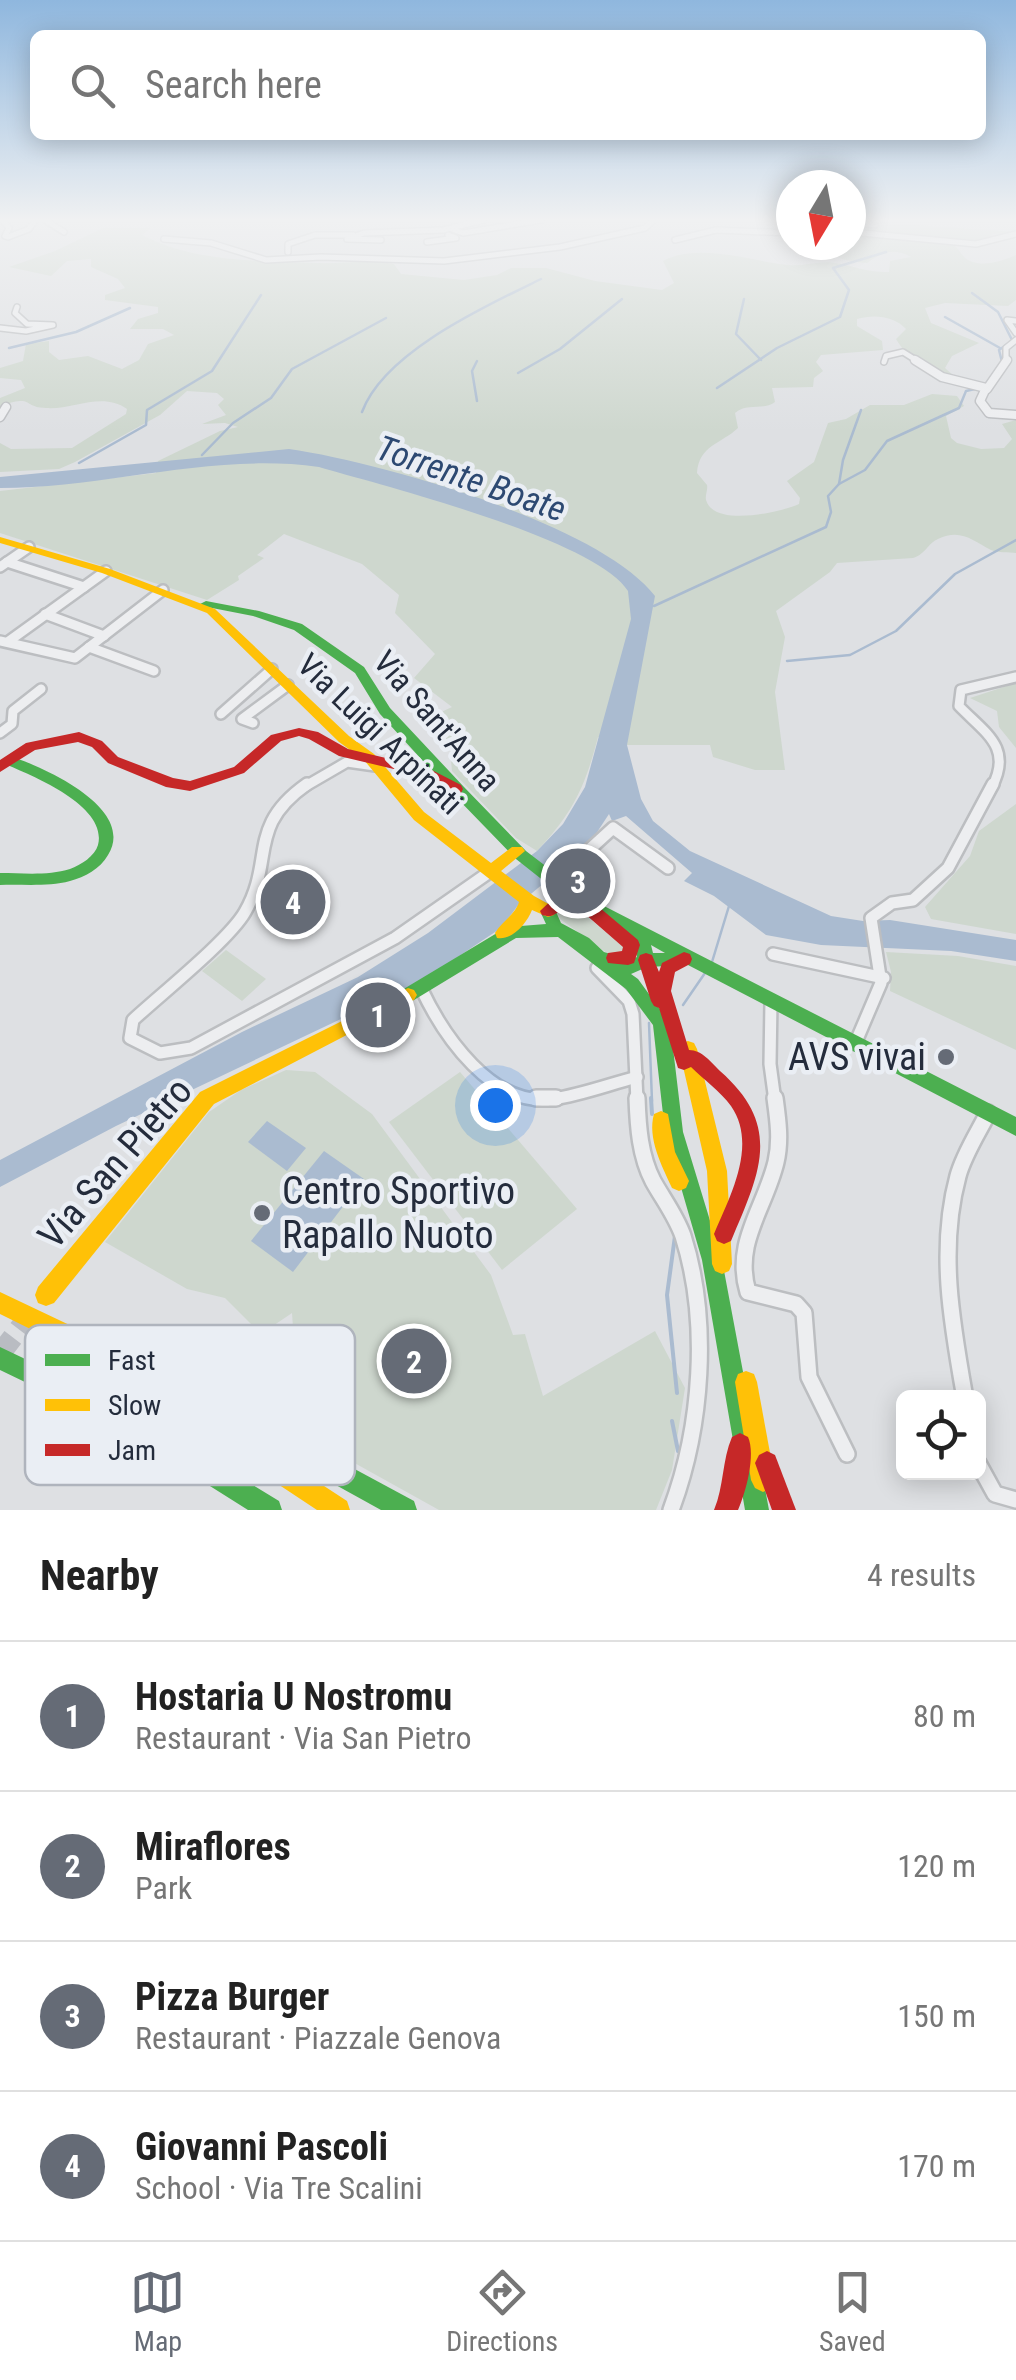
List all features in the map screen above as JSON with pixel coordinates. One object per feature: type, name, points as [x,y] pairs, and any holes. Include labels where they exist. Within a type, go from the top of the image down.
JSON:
[{"type":"main road","name":"Via Luigi Arpinati","points":[[0,540],[106,571],[225,614],[288,685],[374,762],[419,816],[528,900],[548,911]]},
{"type":"main road","name":"Via Sant'Anna","points":[[225,614],[255,613],[298,627],[360,670],[385,711],[458,791],[520,854],[584,904]]},
{"type":"main road","points":[[5,764],[31,746],[79,737],[97,744],[113,760],[171,783],[190,786],[238,770],[276,738],[307,732],[338,752],[423,771],[458,791]]},
{"type":"main road","points":[[0,879],[62,876],[83,870],[107,842],[109,828],[104,818],[63,786],[5,764]]},
{"type":"main road","points":[[392,783],[409,773],[423,771]]},
{"type":"main road","points":[[494,874],[520,854]]},
{"type":"main road","points":[[508,928],[548,911],[562,899],[584,904],[1016,1127]]},
{"type":"main road","points":[[484,951],[523,914],[528,900]]},
{"type":"main road","points":[[584,904],[632,944],[628,958],[615,958],[591,948]]},
{"type":"main road","points":[[548,911],[551,923],[632,984],[670,1033],[744,1110],[752,1151],[748,1173],[722,1238]]},
{"type":"main road","name":"Via San Pietro","points":[[46,1295],[206,1098],[421,988],[522,929],[567,934]]},
{"type":"main road","points":[[618,930],[642,942],[656,995],[670,1014]]},
{"type":"main road","points":[[567,934],[620,966],[630,967],[646,960],[698,963]]},
{"type":"main road","points":[[697,1207],[662,981],[668,968],[698,963]]},
{"type":"main road","points":[[670,1033],[666,1056],[674,1132],[712,1260],[767,1510]]},
{"type":"main road","points":[[670,1033],[722,1238]]},
{"type":"main road","points":[[688,1049],[717,1171],[757,1510]]},
{"type":"main road","points":[[0,1303],[46,1325]]},
{"type":"main road","points":[[0,1358],[25,1370]]},
{"type":"main road","points":[[726,1510],[750,1432]]},
{"type":"main road","points":[[750,1432],[784,1510]]},
{"type":"main road","points":[[355,1482],[405,1510]]},
{"type":"main road","points":[[230,1485],[270,1510]]},
{"type":"main road","points":[[300,1485],[338,1510]]},
{"type":"street","points":[[0,328],[22,331],[54,325],[25,323],[15,314],[17,308]]},
{"type":"street","points":[[1016,321],[1006,320],[1016,337],[1006,348],[1007,361],[980,400],[985,410],[1016,415]]},
{"type":"street","points":[[884,363],[886,356],[902,351],[942,377],[986,388]]},
{"type":"street","points":[[0,416],[6,407]]},
{"type":"street","points":[[3,564],[29,547]]},
{"type":"street","points":[[3,564],[84,587]]},
{"type":"street","points":[[3,643],[106,571]]},
{"type":"street","points":[[3,643],[70,658],[89,648],[163,590]]},
{"type":"street","points":[[45,614],[104,636]]},
{"type":"street","points":[[89,648],[154,671]]},
{"type":"street","name":"Via Luigi Arpinati","points":[[221,714],[272,668]]},
{"type":"street","points":[[854,1044],[882,991],[884,978],[871,918],[892,903],[913,900],[948,868],[997,777],[1002,760],[997,745],[959,706],[961,690],[1016,677]]},
{"type":"street","points":[[253,722],[242,719],[262,700],[288,685]]},
{"type":"street","points":[[0,733],[12,724],[13,711],[41,689]]},
{"type":"street","points":[[338,752],[353,761]]},
{"type":"street","points":[[374,762],[353,761],[333,769],[278,810],[266,832],[251,902],[242,916],[133,1020],[130,1038],[158,1055],[173,1056],[192,1048],[395,938],[494,874]]},
{"type":"street","points":[[554,880],[613,828],[668,868]]},
{"type":"street","points":[[567,934],[572,945],[629,1001],[636,1030],[646,1166],[683,1236],[698,1345],[688,1447],[679,1492],[671,1510]]},
{"type":"street","points":[[772,954],[884,978]]},
{"type":"street","points":[[421,988],[446,1034],[468,1062],[514,1092],[536,1100],[550,1100],[637,1078]]},
{"type":"street","points":[[770,1002],[770,1066],[778,1151],[747,1233],[740,1275],[748,1292],[796,1304],[804,1313],[810,1377],[848,1454]]},
{"type":"street","points":[[963,1390],[950,1321],[946,1260],[958,1174],[988,1113]]},
{"type":"street","points":[[983,1480],[994,1494],[1016,1500]]},
{"type":"shaded area","points":[[118,290],[1016,290],[1016,300],[1008,306],[945,303],[925,308],[931,323],[979,343],[952,356],[945,368],[954,376],[948,382],[925,371],[906,353],[896,339],[906,329],[896,321],[883,317],[857,319],[857,326],[882,341],[883,350],[821,355],[816,362],[823,371],[814,378],[813,387],[772,388],[775,402],[735,413],[738,428],[706,451],[697,473],[707,485],[706,500],[721,514],[749,516],[778,511],[799,504],[800,498],[787,481],[814,462],[828,423],[846,419],[870,405],[904,405],[932,394],[957,396],[964,406],[946,416],[951,438],[957,443],[981,449],[1004,448],[1012,439],[1002,424],[1016,420],[1016,553],[994,551],[953,535],[934,541],[913,558],[837,563],[776,611],[785,637],[775,692],[785,770],[755,770],[713,757],[710,745],[627,745],[598,737],[576,799],[537,851],[516,838],[452,771],[450,750],[424,720],[452,707],[414,678],[435,654],[395,613],[399,595],[362,564],[284,534],[257,555],[264,558],[238,576],[239,580],[207,600],[0,533],[0,491],[156,473],[158,461],[220,431],[238,427],[202,424],[226,415],[218,405],[224,399],[217,393],[187,391],[160,415],[59,469],[0,472],[0,443],[11,449],[72,448],[126,414],[127,409],[108,402],[56,408],[23,401],[0,406],[0,398],[25,388],[21,380],[0,378],[0,368],[23,361],[26,344],[49,341],[49,352],[59,360],[88,356],[122,369],[139,360],[148,344],[174,335],[163,329],[130,329],[138,319],[158,313],[158,307],[105,300],[105,295]]},
{"type":"shaded area","points":[[1016,683],[1016,748],[999,727],[997,711],[970,698]]},
{"type":"shaded area","points":[[1016,804],[1016,934],[931,919],[925,907],[970,856],[979,831]]},
{"type":"shaded area","points":[[565,905],[578,909],[626,949],[611,956],[560,919],[557,913]]},
{"type":"shaded area","points":[[226,950],[266,979],[242,1001],[202,971]]},
{"type":"shaded area","points":[[886,952],[958,956],[1016,966],[1016,1050],[890,991]]},
{"type":"shaded area","points":[[286,1070],[315,1072],[372,1114],[491,1275],[513,1335],[525,1334],[543,1396],[655,1331],[685,1388],[672,1470],[656,1510],[439,1510],[355,1463],[355,1325],[293,1325],[292,1313],[274,1325],[252,1325],[225,1298],[187,1289],[105,1242],[209,1112],[241,1090]]},
{"type":"shaded area","points":[[460,1072],[577,1209],[502,1270],[389,1122]]},
{"type":"water","points":[[289,449],[430,482],[539,521],[587,544],[627,570],[655,596],[627,745],[641,799],[653,821],[690,851],[831,916],[890,920],[1016,940],[1016,961],[951,951],[821,945],[766,935],[714,896],[684,881],[692,873],[626,816],[612,821],[609,814],[588,846],[519,904],[501,928],[425,979],[116,1126],[0,1187],[0,1160],[242,1032],[358,977],[428,933],[537,851],[563,824],[585,787],[631,619],[628,591],[608,572],[575,552],[486,517],[319,467],[239,464],[80,483],[0,488],[0,477]]},
{"type":"water","points":[[267,1121],[306,1148],[287,1171],[248,1142]]},
{"type":"water","points":[[324,1151],[364,1179],[293,1272],[251,1241]]},
{"type":"waterway","points":[[362,412],[374,390],[414,351],[466,317],[518,290]]},
{"type":"waterway","points":[[760,359],[840,317],[849,290]]},
{"type":"waterway","points":[[972,293],[998,312],[1012,340]]},
{"type":"waterway","points":[[79,463],[146,425],[147,410],[212,371],[261,295]]},
{"type":"waterway","points":[[518,373],[560,349],[622,299]]},
{"type":"waterway","points":[[744,299],[736,334],[760,359]]},
{"type":"waterway","points":[[9,348],[76,332],[130,308]]},
{"type":"waterway","points":[[945,317],[1000,348]]},
{"type":"waterway","points":[[202,455],[233,423],[271,398],[292,369],[386,318]]},
{"type":"waterway","points":[[1002,362],[999,350],[1006,345]]},
{"type":"waterway","points":[[717,388],[760,359]]},
{"type":"waterway","points":[[477,361],[472,371],[477,401]]},
{"type":"waterway","points":[[839,484],[865,470],[887,441],[959,408],[966,391],[975,389]]},
{"type":"waterway","points":[[839,484],[843,460],[861,410]]},
{"type":"waterway","points":[[654,606],[826,527],[831,512],[828,496],[839,484]]},
{"type":"waterway","points":[[787,661],[850,655],[896,631],[955,574],[1016,540]]},
{"type":"waterway","points":[[712,962],[729,906]]},
{"type":"waterway","points":[[683,1005],[705,973]]},
{"type":"waterway","points":[[649,1023],[652,1101]]},
{"type":"waterway","points":[[651,1098],[652,1114]]},
{"type":"waterway","points":[[675,1236],[667,1295],[677,1393]]},
{"type":"waterway","points":[[672,1421],[678,1451]]},
{"type":"tunnel","points":[[0,1354],[30,1315]]},
{"type":"traffic: fast","points":[[206,604],[255,613],[298,627],[360,670],[385,711],[459,791],[521,855],[584,904]]},
{"type":"traffic: fast","points":[[0,879],[53,878],[75,873],[99,857],[107,832],[90,805],[10,761]]},
{"type":"traffic: fast","points":[[548,911],[555,927],[583,943]]},
{"type":"traffic: fast","points":[[600,911],[1016,1127]]},
{"type":"traffic: fast","points":[[408,995],[513,932],[561,930]]},
{"type":"traffic: fast","points":[[606,958],[630,967],[646,960],[642,943],[618,930]]},
{"type":"traffic: fast","points":[[574,938],[632,984],[661,1023],[674,1132],[712,1260],[757,1510]]},
{"type":"traffic: fast","points":[[646,960],[685,959]]},
{"type":"traffic: fast","points":[[0,1358],[25,1370]]},
{"type":"traffic: fast","points":[[355,1483],[405,1510]]},
{"type":"traffic: fast","points":[[230,1485],[270,1510]]},
{"type":"traffic: slow","points":[[0,540],[106,571],[211,611],[344,739],[369,757],[419,816],[528,900],[548,911]]},
{"type":"traffic: slow","points":[[491,871],[517,851]]},
{"type":"traffic: slow","points":[[503,933],[523,914],[528,900]]},
{"type":"traffic: slow","points":[[46,1295],[207,1098],[408,995]]},
{"type":"traffic: slow","points":[[688,1049],[717,1171],[722,1264]]},
{"type":"traffic: slow","points":[[661,1120],[666,1153],[679,1181]]},
{"type":"traffic: slow","points":[[0,1303],[46,1325]]},
{"type":"traffic: slow","points":[[746,1382],[763,1480]]},
{"type":"traffic: slow","points":[[300,1485],[338,1510]]},
{"type":"traffic: jam","points":[[0,767],[31,746],[79,737],[97,744],[113,760],[171,783],[190,786],[239,770],[276,738],[299,732],[313,735],[344,753],[423,771],[456,789]]},
{"type":"traffic: jam","points":[[548,911],[563,899],[581,901],[632,945],[628,958],[614,958]]},
{"type":"traffic: jam","points":[[684,959],[668,968],[662,991],[684,1062]]},
{"type":"traffic: jam","points":[[646,960],[660,1001]]},
{"type":"traffic: jam","points":[[693,1057],[738,1101],[751,1133],[749,1168],[724,1234]]},
{"type":"traffic: jam","points":[[726,1510],[733,1494],[740,1445]]},
{"type":"traffic: jam","points":[[767,1463],[784,1510]]},
{"type":"place","name":"Pizza Burger","points":[[578,881]]},
{"type":"place","name":"Giovanni Pascoli","points":[[293,902]]},
{"type":"place","name":"Hostaria U Nostromu","points":[[378,1015]]},
{"type":"place","name":"AVS vivai","points":[[946,1057]]},
{"type":"place","name":"Centro Sportivo Rapallo Nuoto","points":[[262,1213]]},
{"type":"place","name":"Miraflores","points":[[414,1361]]},
{"type":"water label","name":"Torrente Boate","points":[[471,479]]}]
